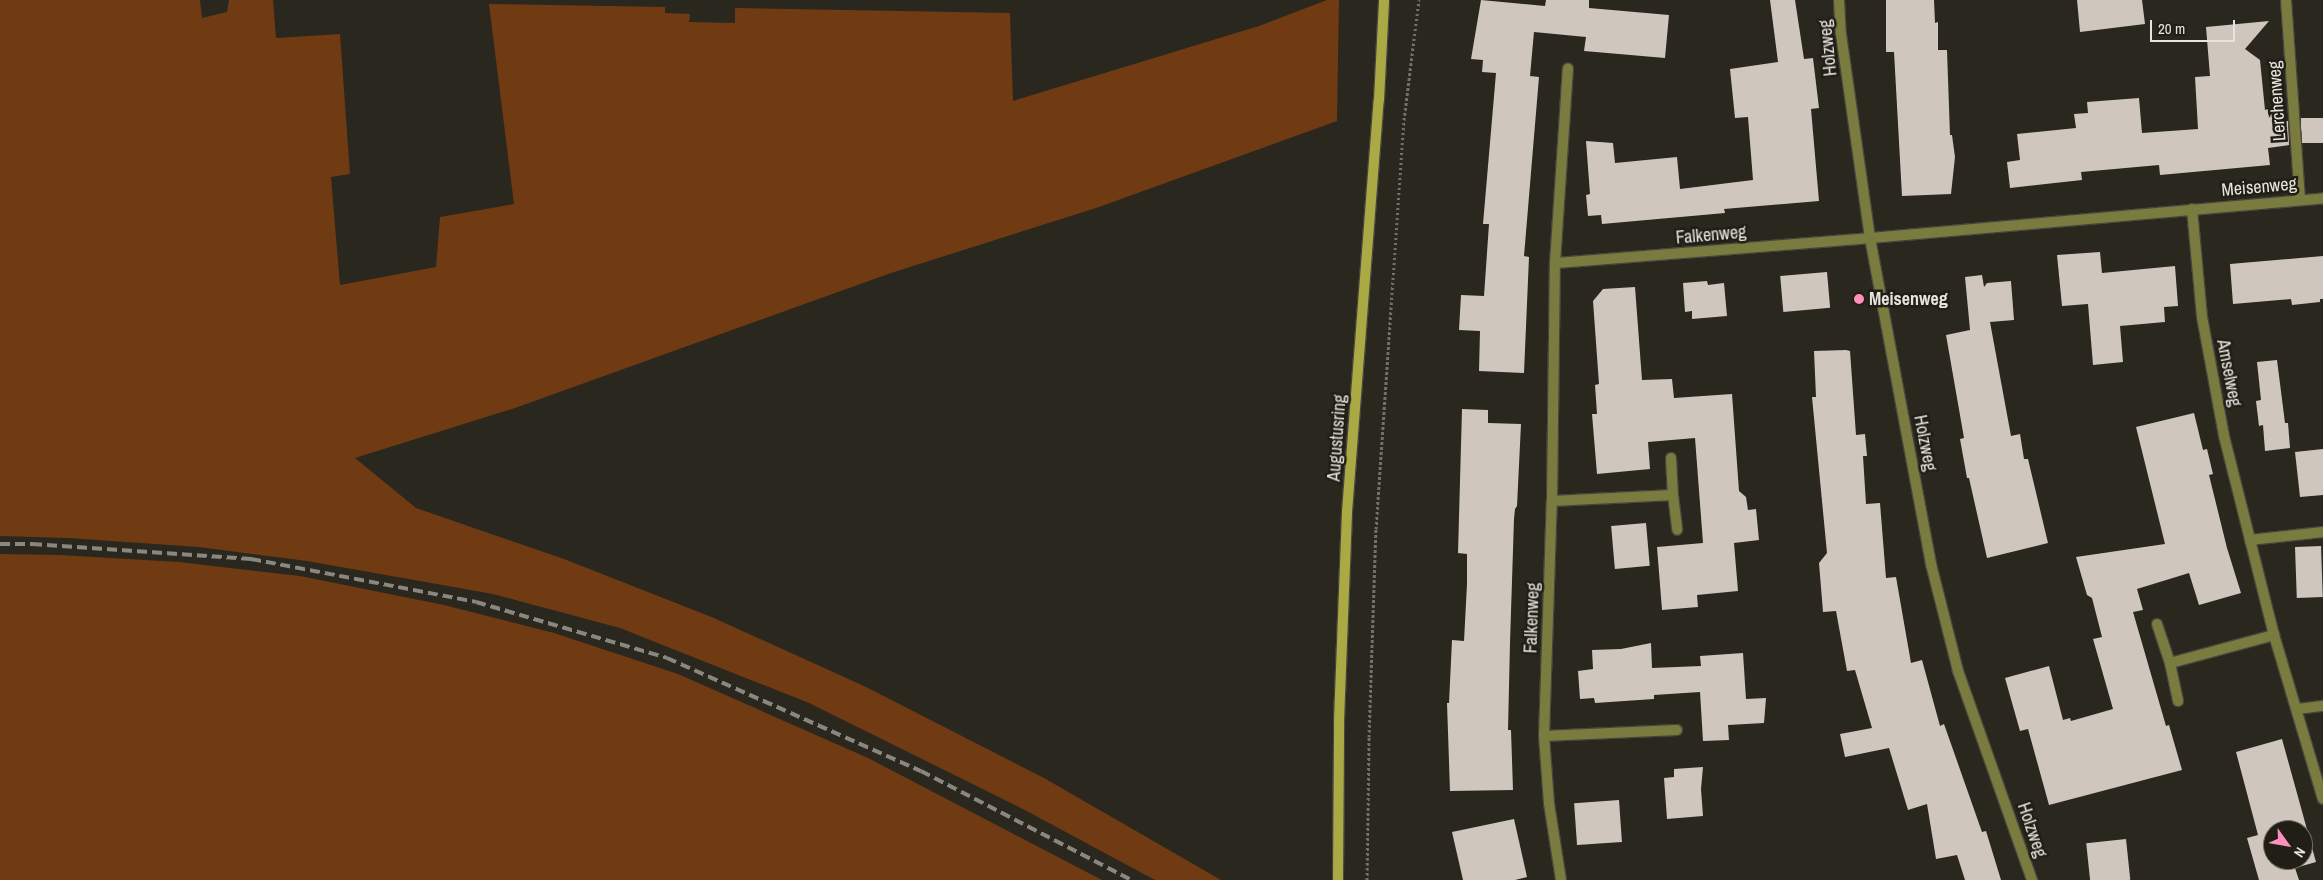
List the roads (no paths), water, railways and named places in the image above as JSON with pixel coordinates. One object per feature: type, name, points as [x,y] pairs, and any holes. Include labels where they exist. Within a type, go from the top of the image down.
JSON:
[{"type":"main road","name":"Augustusring","points":[[1338,880],[1339,721],[1347,512],[1377,120],[1384,0]]},
{"type":"street","name":"Holzweg","points":[[1839,0],[1841,34],[1870,238],[1931,564],[1958,671],[2032,880]]},
{"type":"street","name":"Lerchenweg","points":[[2286,0],[2300,200]]},
{"type":"street","name":"Falkenweg","points":[[1561,880],[1549,803],[1544,736],[1552,501],[1555,263],[1568,68]]},
{"type":"street","name":"Meisenweg","points":[[1870,238],[2323,198]]},
{"type":"street","name":"Amselweg","points":[[2192,209],[2202,318],[2224,436],[2274,635],[2323,799]]},
{"type":"street","name":"Falkenweg","points":[[1555,263],[1870,238]]},
{"type":"street","points":[[1671,458],[1672,495],[1678,530]]},
{"type":"street","points":[[1552,501],[1672,495]]},
{"type":"street","points":[[2250,540],[2323,532]]},
{"type":"street","points":[[2157,624],[2170,663],[2178,701]]},
{"type":"street","points":[[2170,663],[2274,635]]},
{"type":"street","points":[[2296,709],[2323,706]]},
{"type":"street","points":[[1544,736],[1678,730]]},
{"type":"railway","points":[[0,544],[32,544],[251,559],[476,602],[667,658],[921,771],[1131,880]]},
{"type":"place","name":"Meisenweg","points":[[1859,299]]}]
